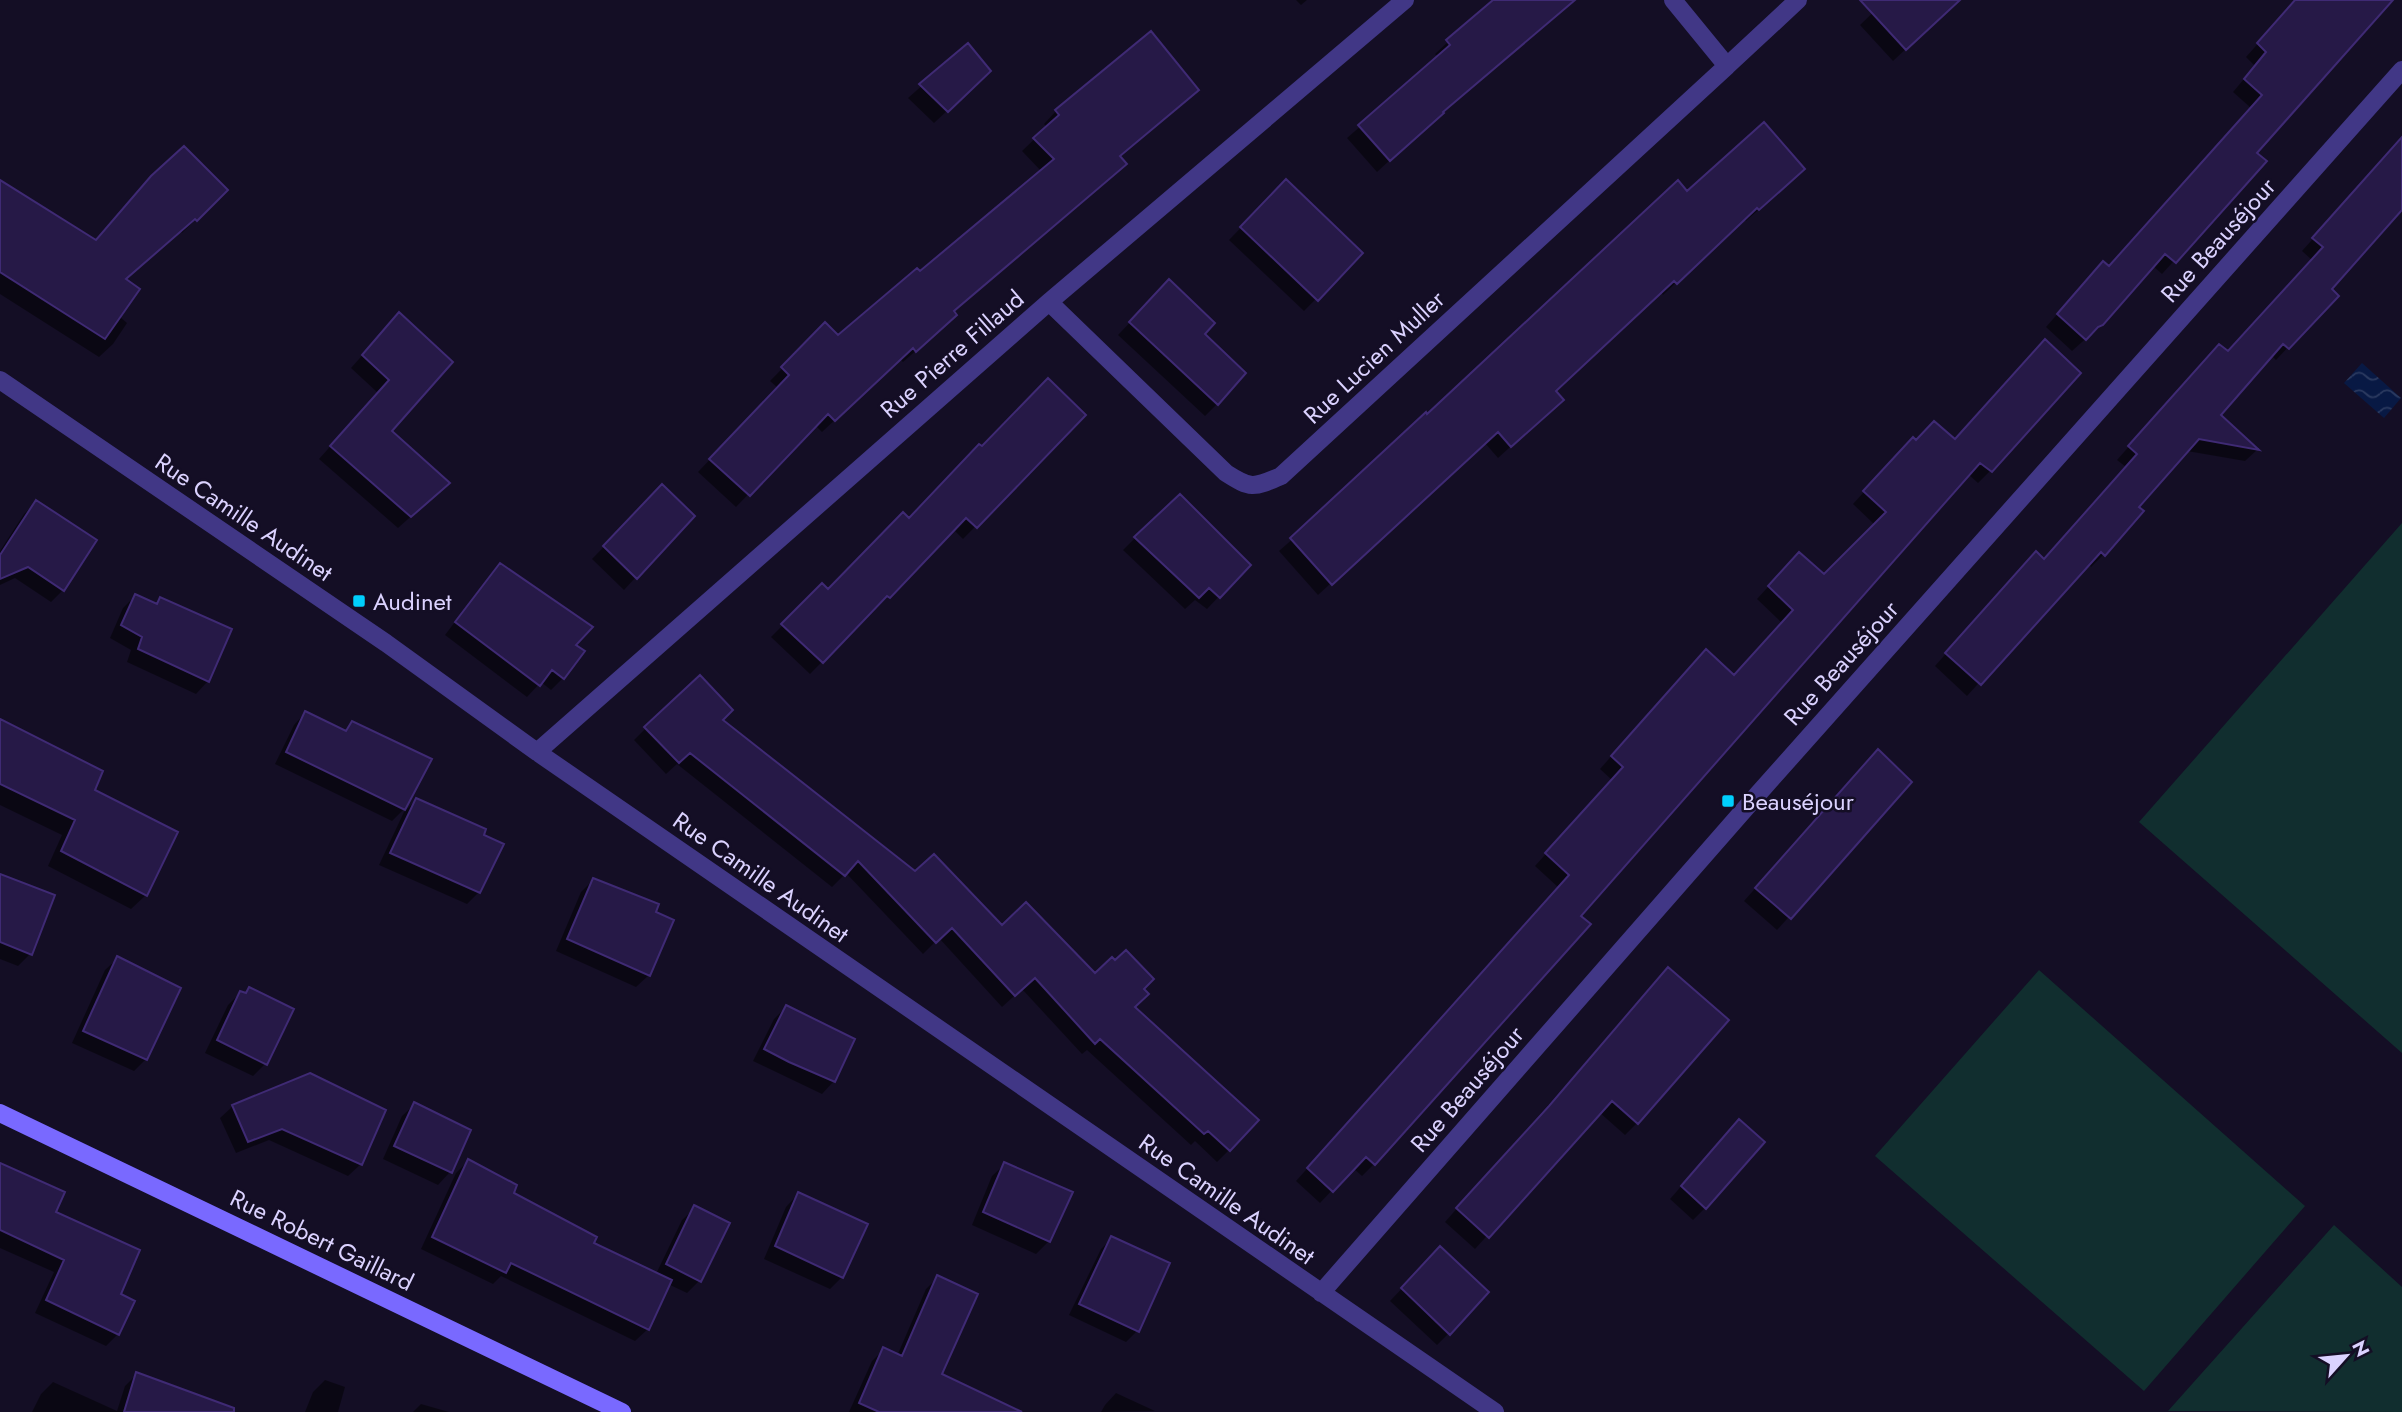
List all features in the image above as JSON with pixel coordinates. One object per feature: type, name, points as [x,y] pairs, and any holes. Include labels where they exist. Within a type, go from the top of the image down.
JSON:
[{"type":"street","name":"Rue Pierre Fillaud","points":[[537,752],[1049,302],[1405,0]]},
{"type":"street","points":[[1674,0],[1727,66]]},
{"type":"street","name":"Rue Lucien Muller","points":[[1049,302],[1226,473],[1246,486],[1265,484],[1281,476],[1798,0]]},
{"type":"street","name":"Rue Beauséjour","points":[[1321,1293],[1758,794],[2402,69]]},
{"type":"street","name":"Rue Camille Audinet","points":[[0,380],[386,643],[537,752],[1495,1412]]},
{"type":"street","name":"Rue Robert Gaillard","points":[[0,1113],[622,1412]]},
{"type":"green space","points":[[2402,523],[2402,1053],[2139,822]]},
{"type":"green space","points":[[2039,970],[2305,1206],[2144,1391],[1875,1156]]},
{"type":"green space","points":[[2334,1225],[2402,1287],[2402,1412],[2168,1411]]},
{"type":"water","points":[[2362,363],[2401,398],[2384,418],[2344,383]]},
{"type":"building","points":[[1493,0],[1575,0],[1443,112],[1390,161],[1358,125],[1450,45],[1446,40]]},
{"type":"building","points":[[1860,0],[1960,0],[1906,50]]},
{"type":"building","points":[[2295,0],[2393,0],[2257,153],[2267,161],[2176,263],[2165,254],[2103,325],[2086,340],[2057,314],[2103,261],[2109,266],[2262,95],[2244,79],[2266,52],[2257,43]]},
{"type":"building","points":[[1151,31],[1199,90],[1120,156],[1127,164],[954,311],[957,315],[916,352],[913,348],[835,421],[828,414],[750,496],[709,459],[789,375],[781,367],[825,322],[838,335],[917,268],[920,271],[1054,159],[1033,138],[1059,115],[1055,110]]},
{"type":"building","points":[[968,43],[991,71],[948,112],[919,84]]},
{"type":"building","points":[[1764,122],[1805,169],[1759,210],[1757,208],[1677,284],[1674,281],[1556,391],[1564,400],[1511,447],[1498,432],[1332,585],[1290,538],[1678,180],[1687,191]]},
{"type":"building","points":[[2402,137],[2402,210],[2332,289],[2339,296],[2289,349],[2283,344],[2221,415],[2259,450],[2199,439],[2139,507],[2144,511],[2105,556],[2101,552],[1981,685],[1945,653],[2036,551],[2044,559],[2137,454],[2128,446],[2219,344],[2228,351],[2323,247],[2312,238]]},
{"type":"building","points":[[184,146],[228,190],[197,221],[195,219],[126,279],[140,289],[105,339],[0,272],[0,180],[96,240],[151,176]]},
{"type":"building","points":[[1286,179],[1363,253],[1318,301],[1240,227]]},
{"type":"building","points":[[1169,279],[1215,323],[1205,334],[1246,373],[1218,405],[1129,322]]},
{"type":"building","points":[[399,312],[453,362],[392,431],[450,483],[411,517],[330,446],[389,380],[362,355]]},
{"type":"building","points":[[2045,339],[2081,373],[1992,472],[1980,463],[1581,916],[1591,924],[1375,1165],[1366,1157],[1333,1192],[1307,1168],[1569,875],[1545,853],[1623,767],[1611,756],[1706,649],[1734,675],[1793,610],[1768,586],[1799,552],[1824,574],[1886,512],[1863,491],[1913,437],[1916,440],[1934,421],[1955,439]]},
{"type":"building","points":[[1048,378],[1086,415],[977,528],[966,518],[823,663],[781,624],[822,583],[828,589],[903,512],[909,518],[979,444],[982,446]]},
{"type":"building","points":[[662,484],[695,516],[637,579],[603,546]]},
{"type":"building","points":[[1180,494],[1251,565],[1220,598],[1209,588],[1199,598],[1134,537]]},
{"type":"building","points":[[36,500],[97,540],[64,591],[28,567],[0,579],[0,555]]},
{"type":"building","points":[[500,563],[593,627],[576,645],[585,651],[564,679],[552,670],[540,686],[455,622]]},
{"type":"building","points":[[135,594],[157,604],[160,597],[232,629],[209,682],[138,649],[142,637],[121,625]]},
{"type":"building","points":[[700,675],[733,710],[723,720],[915,871],[934,854],[1002,925],[1026,902],[1095,973],[1112,957],[1115,960],[1126,950],[1154,979],[1144,989],[1149,994],[1135,1007],[1259,1120],[1230,1151],[1208,1131],[1204,1134],[1100,1039],[1095,1044],[1035,978],[1015,996],[952,928],[936,943],[858,861],[845,876],[690,753],[679,763],[644,727]]},
{"type":"building","points":[[305,711],[346,731],[352,721],[432,759],[405,810],[286,752]]},
{"type":"building","points":[[0,719],[103,771],[95,790],[178,832],[147,896],[61,851],[75,820],[0,784]]},
{"type":"building","points":[[1878,749],[1912,782],[1791,919],[1755,888]]},
{"type":"building","points":[[416,798],[486,829],[484,835],[504,844],[480,893],[390,853]]},
{"type":"building","points":[[0,874],[55,895],[32,955],[0,942]]},
{"type":"building","points":[[593,878],[659,904],[656,912],[674,920],[650,976],[567,939]]},
{"type":"building","points":[[117,956],[181,988],[147,1060],[83,1031]]},
{"type":"building","points":[[1668,967],[1729,1020],[1638,1124],[1612,1101],[1489,1238],[1456,1208],[1549,1106]]},
{"type":"building","points":[[249,987],[294,1009],[267,1065],[217,1040],[240,991],[246,993]]},
{"type":"building","points":[[786,1005],[855,1039],[835,1082],[764,1049]]},
{"type":"building","points":[[310,1073],[386,1110],[362,1165],[282,1129],[248,1142],[232,1105]]},
{"type":"building","points":[[414,1102],[471,1130],[452,1173],[394,1146]]},
{"type":"building","points":[[1739,1119],[1765,1142],[1706,1209],[1681,1186]]},
{"type":"building","points":[[468,1159],[517,1185],[514,1193],[597,1237],[594,1243],[672,1280],[649,1330],[511,1263],[506,1273],[432,1237]]},
{"type":"building","points":[[1004,1162],[1073,1192],[1050,1242],[983,1212]]},
{"type":"building","points":[[0,1163],[65,1192],[56,1212],[140,1250],[121,1294],[135,1301],[119,1335],[46,1300],[64,1260],[0,1230]]},
{"type":"building","points":[[798,1192],[868,1224],[843,1278],[775,1246]]},
{"type":"building","points":[[694,1205],[730,1223],[701,1282],[666,1264]]},
{"type":"building","points":[[1111,1236],[1170,1263],[1139,1332],[1079,1304]]},
{"type":"building","points":[[1440,1246],[1489,1292],[1450,1335],[1401,1288]]},
{"type":"building","points":[[937,1275],[978,1294],[942,1374],[1022,1412],[879,1412],[859,1403],[883,1347],[902,1356]]},
{"type":"building","points":[[136,1372],[234,1408],[234,1412],[124,1412]]},
{"type":"place","name":"Audinet","points":[[359,601]]},
{"type":"place","name":"Beauséjour","points":[[1728,801]]}]
